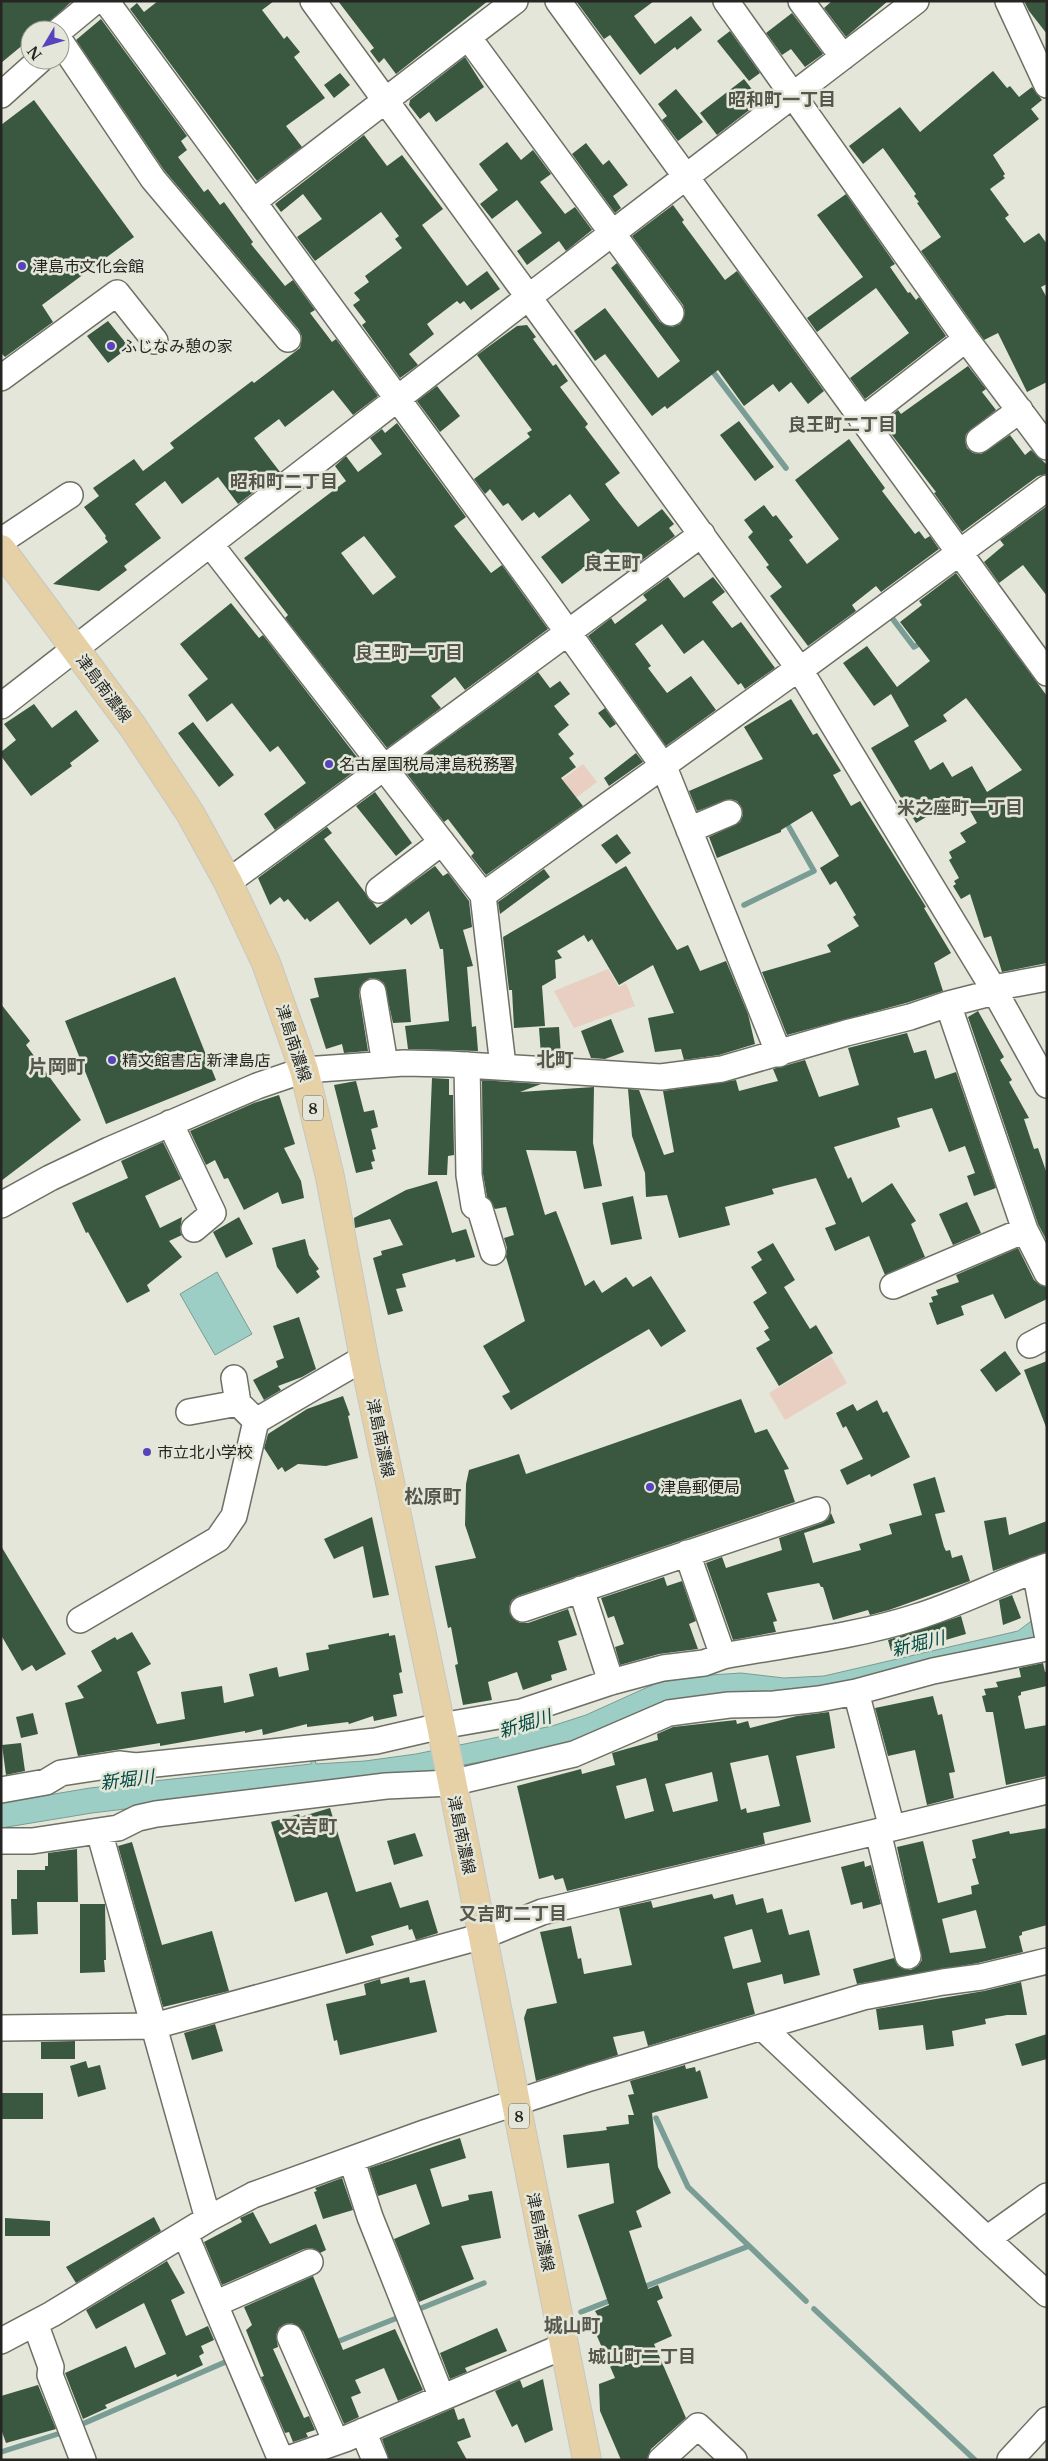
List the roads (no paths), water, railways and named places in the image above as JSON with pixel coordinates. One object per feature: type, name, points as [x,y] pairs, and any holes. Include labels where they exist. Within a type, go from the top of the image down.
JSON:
[{"type":"main road","name":"津島南濃線","points":[[1,549],[133,727],[190,812],[228,882],[266,963],[304,1070],[330,1177],[364,1358],[442,1733],[587,2460]]},
{"type":"street","points":[[70,22],[95,1]]},
{"type":"street","points":[[106,1],[569,633],[664,766],[779,1054]]},
{"type":"street","points":[[313,1],[530,296],[800,669],[994,990],[1047,1085]]},
{"type":"street","points":[[253,202],[515,1]]},
{"type":"street","points":[[558,1],[960,553],[1039,648],[1047,673]]},
{"type":"street","points":[[726,1],[966,340],[1047,446]]},
{"type":"street","points":[[801,1],[843,57]]},
{"type":"street","points":[[1,706],[530,296],[916,1]]},
{"type":"street","points":[[1008,1],[1047,85]]},
{"type":"street","points":[[468,37],[671,313]]},
{"type":"street","points":[[70,56],[152,179],[288,339]]},
{"type":"street","points":[[1,95],[29,70]]},
{"type":"street","points":[[1,378],[117,293],[155,341]]},
{"type":"street","points":[[862,420],[966,340]]},
{"type":"street","points":[[979,440],[1020,410]]},
{"type":"street","points":[[483,896],[800,669],[1047,488]]},
{"type":"street","points":[[1,541],[70,495]]},
{"type":"street","points":[[228,882],[702,534]]},
{"type":"street","points":[[210,544],[483,896],[503,1066]]},
{"type":"street","points":[[690,830],[729,813]]},
{"type":"street","points":[[378,890],[442,842]]},
{"type":"street","points":[[1,1205],[50,1178],[170,1123],[257,1086],[304,1070],[385,1064],[467,1065],[503,1066],[566,1073],[662,1077],[722,1069],[779,1054],[846,1032],[910,1018],[994,990],[1047,978]]},
{"type":"street","points":[[372,992],[385,1064]]},
{"type":"street","points":[[948,1004],[1026,1230],[1047,1273]]},
{"type":"street","points":[[467,1065],[469,1175],[474,1206],[480,1209],[493,1252]]},
{"type":"street","points":[[170,1123],[213,1213],[194,1229]]},
{"type":"street","points":[[893,1286],[1026,1230]]},
{"type":"street","points":[[80,1620],[218,1539],[234,1516],[256,1421],[364,1358]]},
{"type":"street","points":[[234,1378],[238,1403],[256,1421]]},
{"type":"street","points":[[189,1412],[238,1403]]},
{"type":"street","points":[[523,1609],[817,1510]]},
{"type":"street","points":[[687,1553],[723,1656]]},
{"type":"street","points":[[1,1790],[46,1782],[61,1773],[119,1764],[136,1766],[376,1742],[442,1733],[521,1712],[611,1682],[664,1668],[704,1663],[723,1656],[862,1631],[914,1618],[952,1605],[1007,1580],[1041,1568],[1045,1623]]},
{"type":"street","points":[[581,1589],[611,1682]]},
{"type":"street","points":[[1,1842],[32,1841],[118,1828],[138,1818],[156,1814],[451,1778],[574,1754],[669,1713],[729,1705],[774,1704],[856,1692],[933,1671],[1047,1648]]},
{"type":"street","points":[[856,1692],[885,1830],[908,1956]]},
{"type":"street","points":[[1,2028],[154,2026],[483,1936],[542,1912],[1047,1791]]},
{"type":"street","points":[[99,1831],[208,2219]]},
{"type":"street","points":[[1,2340],[35,2324],[208,2219],[253,2195],[590,2078],[863,1997],[981,1977],[1047,1961]]},
{"type":"street","points":[[763,2028],[1047,2294]]},
{"type":"street","points":[[352,2161],[370,2216],[442,2398]]},
{"type":"street","points":[[987,2239],[1047,2196]]},
{"type":"street","points":[[185,2234],[281,2460]]},
{"type":"street","points":[[214,2301],[226,2299],[310,2262]]},
{"type":"street","points":[[35,2324],[51,2367],[50,2375],[83,2460]]},
{"type":"street","points":[[290,2336],[336,2442]]},
{"type":"street","points":[[285,2460],[363,2431],[564,2346]]},
{"type":"street","points":[[661,2460],[698,2426],[734,2460]]},
{"type":"street","points":[[363,2431],[375,2460]]},
{"type":"street","points":[[1010,2460],[1042,2435]]},
{"type":"water","points":[[217,1272],[252,1334],[215,1355],[180,1294]]},
{"type":"water","points":[[1038,1616],[1047,1643],[594,1736],[536,1752],[407,1775],[92,1813],[1,1828],[1,1803],[90,1788],[311,1764],[311,1759],[315,1759],[316,1764],[365,1761],[416,1754],[552,1726],[586,1715],[659,1682],[741,1673],[784,1678],[824,1676],[1018,1631]]},
{"type":"waterway","points":[[710,368],[786,468]]},
{"type":"waterway","points":[[889,614],[914,647],[924,641]]},
{"type":"waterway","points":[[744,905],[814,871],[785,820]]},
{"type":"waterway","points":[[656,2118],[688,2187],[806,2301]]},
{"type":"waterway","points":[[641,2288],[749,2246]]},
{"type":"waterway","points":[[414,2311],[484,2283]]},
{"type":"waterway","points":[[581,2312],[614,2299]]},
{"type":"waterway","points":[[814,2309],[975,2460]]},
{"type":"waterway","points":[[334,2343],[402,2316]]},
{"type":"waterway","points":[[80,2425],[230,2360]]},
{"type":"waterway","points":[[1,2452],[64,2432]]},
{"type":"place","name":"津島市文化会館","points":[[22,266]]},
{"type":"place","name":"ふじなみ憩の家","points":[[111,346]]},
{"type":"place","name":"名古屋国税局津島税務署","points":[[329,764]]},
{"type":"place","name":"精文館書店 新津島店","points":[[112,1060]]},
{"type":"place","name":"市立北小学校","points":[[147,1452]]},
{"type":"place","name":"津島郵便局","points":[[650,1487]]},
{"type":"district","name":"昭和町一丁目","points":[[782,100]]},
{"type":"district","name":"良王町二丁目","points":[[842,425]]},
{"type":"district","name":"昭和町二丁目","points":[[284,482]]},
{"type":"district","name":"良王町","points":[[612,563]]},
{"type":"district","name":"良王町一丁目","points":[[409,653]]},
{"type":"district","name":"米之座町一丁目","points":[[960,808]]},
{"type":"district","name":"北町","points":[[555,1059]]},
{"type":"district","name":"片岡町","points":[[57,1066]]},
{"type":"district","name":"松原町","points":[[433,1496]]},
{"type":"district","name":"又吉町","points":[[309,1826]]},
{"type":"district","name":"又吉町二丁目","points":[[513,1914]]},
{"type":"district","name":"城山町","points":[[572,2325]]},
{"type":"district","name":"城山町二丁目","points":[[642,2357]]},
{"type":"water label","name":"新堀川","points":[[918,1644]]},
{"type":"water label","name":"新堀川","points":[[525,1724]]},
{"type":"water label","name":"新堀川","points":[[127,1780]]}]
